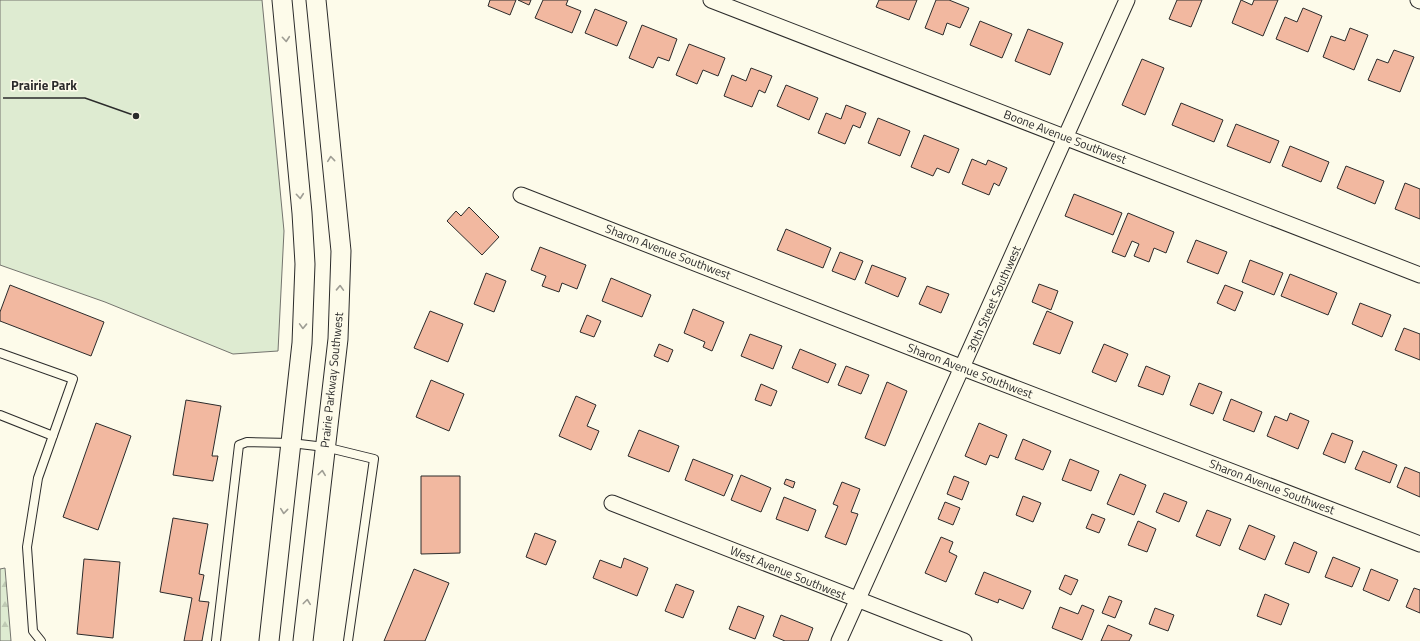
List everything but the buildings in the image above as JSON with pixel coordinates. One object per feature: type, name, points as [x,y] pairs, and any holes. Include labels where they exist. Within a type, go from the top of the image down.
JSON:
[{"type":"street","points":[[268,641],[302,343],[305,264],[302,213],[282,0]]},
{"type":"street","name":"Prairie Parkway Southwest","points":[[303,641],[338,339],[341,251],[316,0]]},
{"type":"street","name":"Boone Avenue Southwest","points":[[711,0],[1420,275]]},
{"type":"street","name":"30th Street Southwest","points":[[839,641],[963,368],[1127,0]]},
{"type":"street","name":"Sharon Avenue Southwest","points":[[521,195],[963,368],[1420,544]]},
{"type":"street","name":"West Avenue Southwest","points":[[612,503],[964,641]]},
{"type":"lane","points":[[0,353],[73,379],[38,478],[27,547],[33,641]]},
{"type":"lane","points":[[0,415],[53,436]]},
{"type":"lane","points":[[216,641],[239,445],[247,442],[291,443],[325,447],[374,459],[348,641]]},
{"type":"lane","points":[[32,631],[41,641]]},
{"type":"green space","points":[[0,0],[262,0],[284,231],[278,351],[233,354],[105,302],[0,265]]},
{"type":"green space","points":[[5,568],[11,641],[0,641],[0,569]]},
{"type":"place","name":"Prairie Park","points":[[136,116]]}]
